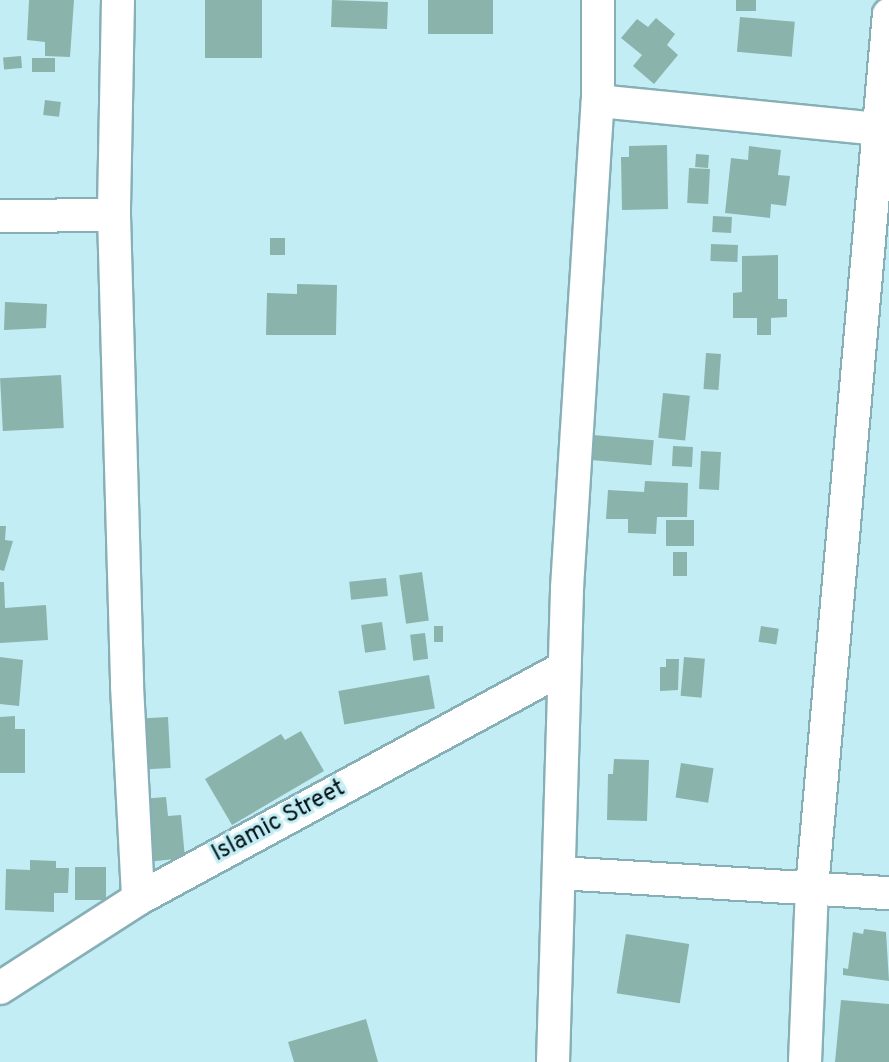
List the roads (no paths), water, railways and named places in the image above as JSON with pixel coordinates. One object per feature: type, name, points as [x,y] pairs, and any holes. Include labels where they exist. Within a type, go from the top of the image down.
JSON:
[{"type":"street","points":[[118,0],[114,215],[127,686],[138,899]]},
{"type":"street","points":[[553,1062],[564,668],[598,101],[598,0]]},
{"type":"street","points":[[806,1062],[812,888],[889,14]]},
{"type":"street","points":[[598,101],[879,129]]},
{"type":"street","points":[[0,216],[114,215]]},
{"type":"street","name":"Islamic Street","points":[[0,988],[138,899],[564,668]]},
{"type":"street","points":[[559,873],[889,893]]}]
